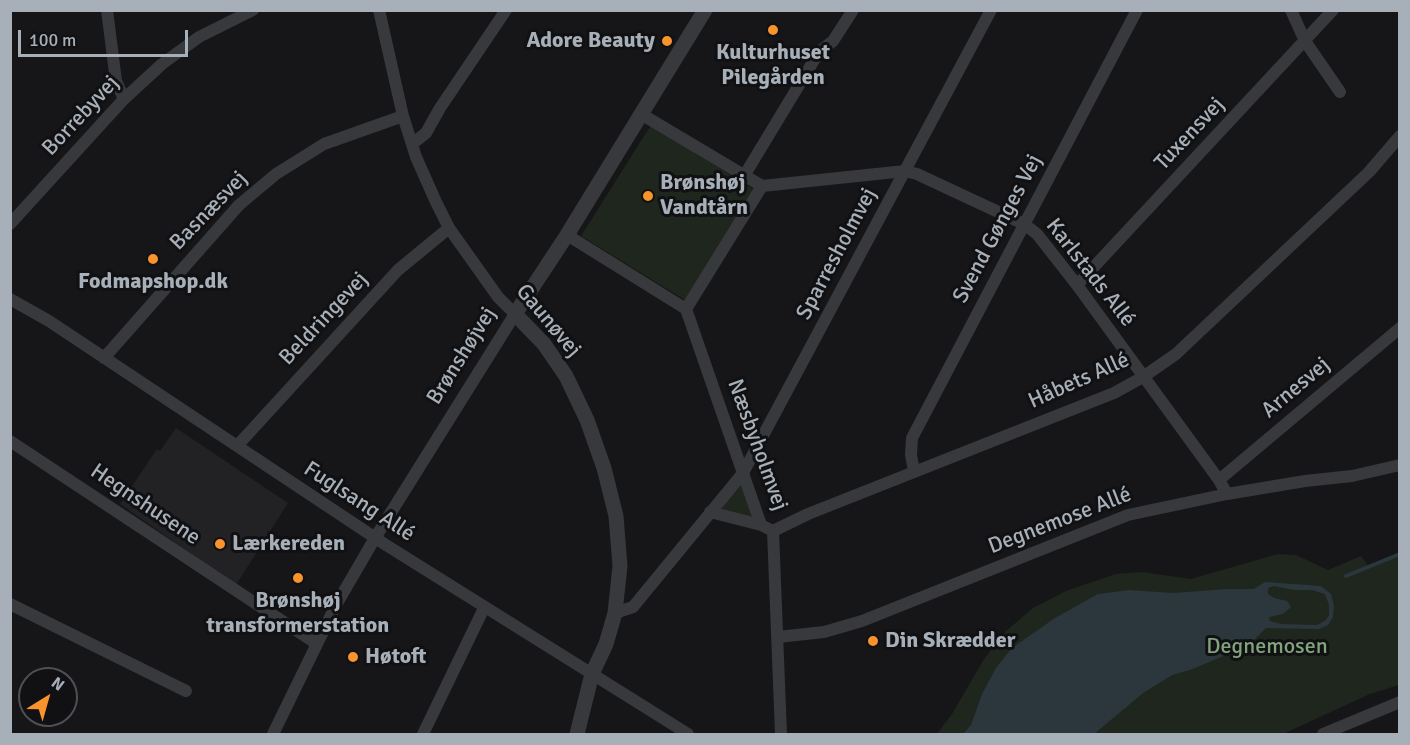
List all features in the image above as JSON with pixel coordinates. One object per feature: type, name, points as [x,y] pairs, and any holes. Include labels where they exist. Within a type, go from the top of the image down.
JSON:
[{"type":"street","points":[[107,10],[117,81],[124,99]]},
{"type":"street","name":"Borrebyvej","points":[[10,224],[124,99],[162,64],[199,37],[253,10]]},
{"type":"street","name":"Gaunøvej","points":[[379,10],[403,116],[416,157],[449,228],[498,297],[544,344],[566,376],[587,420],[604,468],[616,516],[620,566],[615,613],[606,644],[592,674],[577,735]]},
{"type":"street","points":[[412,144],[426,133],[440,108],[506,10]]},
{"type":"street","name":"Brønshøjvej","points":[[273,735],[336,605],[375,538],[567,235],[705,10]]},
{"type":"street","points":[[744,176],[819,52],[833,41],[853,10]]},
{"type":"street","name":"Sparresholmvej","points":[[615,613],[633,607],[743,473],[991,10]]},
{"type":"street","name":"Svend Gønges Vej","points":[[914,471],[911,455],[912,438],[1137,10]]},
{"type":"street","points":[[1291,10],[1305,41],[1340,92]]},
{"type":"street","name":"Tuxensvej","points":[[1077,285],[1333,10]]},
{"type":"street","points":[[641,114],[762,186],[905,171]]},
{"type":"street","name":"Basnæsvej","points":[[104,358],[238,205],[276,174],[306,154],[340,137],[403,116]]},
{"type":"street","name":"Håbets Allé","points":[[773,531],[808,514],[914,471],[1114,393],[1143,377],[1176,354],[1369,172],[1400,136]]},
{"type":"street","name":"Karlstads Allé","points":[[905,171],[917,174],[1024,224],[1037,234],[1077,285],[1227,494]]},
{"type":"street","points":[[567,235],[686,309],[762,186]]},
{"type":"street","name":"Beldringevej","points":[[237,446],[398,270],[449,228]]},
{"type":"street","name":"Fuglsang Allé","points":[[10,299],[49,321],[375,538],[688,735]]},
{"type":"street","name":"Næsbyholmvej","points":[[686,309],[761,525],[773,531],[781,735]]},
{"type":"street","name":"Arnesvej","points":[[1219,480],[1400,328]]},
{"type":"street","name":"Hegnshusene","points":[[10,441],[317,645]]},
{"type":"street","name":"Degnemose Allé","points":[[778,637],[824,632],[862,621],[1128,515],[1227,494],[1352,476],[1400,465]]},
{"type":"street","points":[[710,512],[761,525]]},
{"type":"street","points":[[10,604],[186,691]]},
{"type":"street","points":[[423,735],[484,608]]},
{"type":"street","points":[[1323,735],[1400,702]]},
{"type":"shaded area","name":"Lærkereden","points":[[176,428],[288,503],[236,585],[120,504],[157,449],[160,451]]},
{"type":"shaded area","name":"Degnemosen","points":[[1265,582],[1321,586],[1331,594],[1334,606],[1333,617],[1328,625],[1319,629],[1266,628],[1248,646],[1172,675],[1143,693],[1094,734],[963,734],[971,725],[982,694],[996,668],[1012,648],[1055,618],[1098,594],[1129,590],[1173,593],[1254,589]],"holes":[[[1274,586],[1294,590],[1312,590],[1325,594],[1329,605],[1329,615],[1326,620],[1317,625],[1281,624],[1270,621],[1269,617],[1283,614],[1291,607],[1287,601],[1268,594],[1268,588]]]},
{"type":"green space","points":[[651,125],[753,189],[685,300],[581,236]]},
{"type":"green space","points":[[740,485],[743,487],[752,515],[749,517],[722,510],[722,506]]},
{"type":"green space","name":"Degnemosen","points":[[1278,554],[1296,555],[1328,570],[1361,556],[1369,567],[1399,554],[1399,685],[1370,694],[1283,734],[937,734],[952,714],[984,659],[1006,631],[1033,608],[1066,591],[1116,574],[1142,572],[1191,579]]},
{"type":"waterway","points":[[1346,576],[1400,554]]},
{"type":"place","name":"Kulturhuset Pilegården","points":[[773,30]]},
{"type":"place","name":"Adore Beauty","points":[[667,41]]},
{"type":"place","name":"Brønshøj Vandtårn","points":[[648,196]]},
{"type":"place","name":"Fodmapshop.dk","points":[[153,259]]},
{"type":"place","name":"Lærkereden","points":[[220,544]]},
{"type":"place","name":"Brønshøj transformerstation","points":[[298,578]]},
{"type":"place","name":"Din Skrædder","points":[[873,641]]},
{"type":"place","name":"Høtoft","points":[[353,657]]}]
